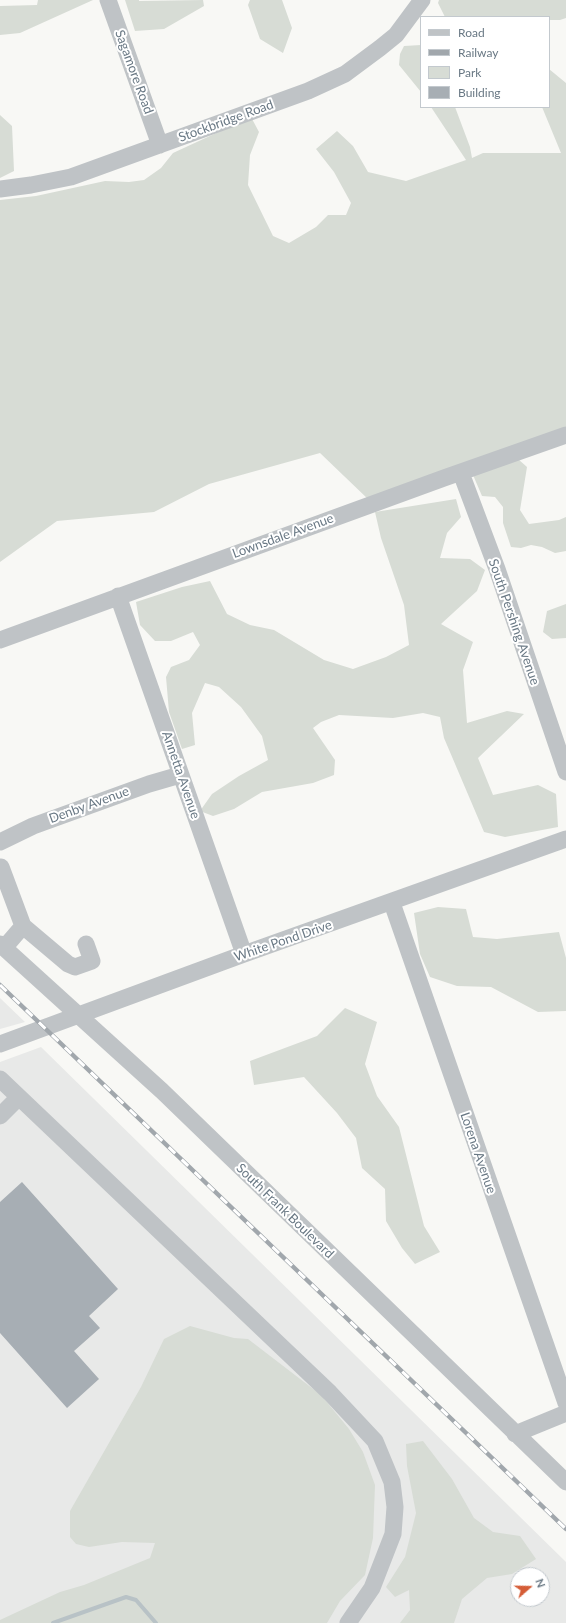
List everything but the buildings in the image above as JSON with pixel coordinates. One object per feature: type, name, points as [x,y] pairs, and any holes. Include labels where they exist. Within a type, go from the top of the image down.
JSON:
[{"type":"street","name":"Sagamore Road","points":[[108,0],[160,145]]},
{"type":"street","name":"Stockbridge Road","points":[[0,189],[31,185],[71,177],[308,92],[345,74],[396,35],[422,0]]},
{"type":"street","name":"Lownsdale Avenue","points":[[0,640],[566,435]]},
{"type":"street","name":"South Pershing Avenue","points":[[461,473],[497,569],[566,772]]},
{"type":"street","name":"Annetta Avenue","points":[[118,596],[244,954]]},
{"type":"street","name":"Denby Avenue","points":[[0,842],[33,826],[148,784],[180,775]]},
{"type":"street","name":"White Pond Drive","points":[[0,1044],[244,954],[392,903],[566,839]]},
{"type":"street","points":[[1,867],[23,926],[68,964],[75,967],[92,961],[86,944]]},
{"type":"street","name":"Lorena Avenue","points":[[392,903],[566,1403]]},
{"type":"street","points":[[2,946],[23,926]]},
{"type":"street","name":"South Frank Boulevard","points":[[2,946],[162,1091],[566,1482]]},
{"type":"street","points":[[0,1079],[330,1392],[375,1441],[392,1482],[395,1507],[393,1534],[372,1588],[348,1623]]},
{"type":"street","points":[[0,1116],[19,1097]]},
{"type":"street","points":[[515,1434],[566,1413]]},
{"type":"shaded area","points":[[0,998],[25,1022],[0,1029]]},
{"type":"shaded area","points":[[41,1047],[566,1562],[566,1623],[0,1623],[0,1062]]},
{"type":"green space","points":[[38,0],[93,0],[20,33],[0,35],[0,6],[37,5]]},
{"type":"green space","points":[[125,0],[203,0],[204,6],[164,29],[135,31]]},
{"type":"green space","points":[[250,0],[282,0],[292,28],[283,53],[260,39],[248,5]]},
{"type":"green space","points":[[439,0],[566,0],[566,18],[560,20],[550,20],[550,16],[444,16],[438,3]]},
{"type":"green space","points":[[420,45],[420,91],[399,65],[400,54],[404,46]]},
{"type":"green space","points":[[550,70],[566,83],[566,428],[369,500],[320,453],[209,484],[154,512],[57,521],[0,562],[0,200],[36,196],[105,181],[129,182],[144,180],[161,168],[173,153],[251,117],[259,132],[250,155],[248,185],[273,236],[289,243],[316,227],[328,215],[346,215],[351,203],[334,172],[316,149],[337,131],[353,146],[368,172],[406,181],[466,160],[432,108],[455,108],[470,147],[472,158],[483,153],[561,153],[542,108],[550,108]]},
{"type":"green space","points":[[0,115],[12,126],[14,171],[0,178]]},
{"type":"green space","points":[[518,459],[527,467],[520,510],[529,524],[559,520],[566,517],[566,551],[555,553],[542,547],[531,545],[521,548],[511,547],[503,523],[503,507],[495,497],[482,496],[473,475]]},
{"type":"green space","points":[[456,499],[461,517],[447,533],[440,558],[470,559],[485,570],[477,591],[441,624],[473,642],[463,670],[467,723],[507,711],[524,714],[478,758],[493,795],[538,785],[556,794],[558,827],[505,837],[484,832],[444,738],[440,717],[423,713],[393,718],[339,715],[321,722],[313,728],[335,760],[334,775],[313,783],[262,792],[234,809],[213,816],[200,811],[212,794],[239,776],[268,760],[262,736],[241,707],[219,687],[205,683],[192,713],[195,745],[182,749],[169,712],[166,677],[171,667],[189,660],[200,645],[193,632],[171,641],[155,641],[140,625],[136,602],[182,587],[210,581],[227,614],[250,625],[274,630],[324,660],[353,669],[386,657],[409,645],[404,605],[381,538],[375,512]]},
{"type":"green space","points":[[566,604],[566,638],[552,639],[543,632],[547,611]]},
{"type":"green space","points":[[438,907],[466,909],[473,937],[497,939],[559,932],[566,958],[566,1011],[538,1012],[491,987],[457,986],[430,977],[420,954],[414,913]]},
{"type":"green space","points":[[345,1008],[377,1022],[365,1064],[377,1096],[399,1127],[424,1226],[440,1252],[415,1264],[402,1248],[386,1221],[385,1189],[362,1168],[356,1138],[337,1113],[304,1077],[254,1085],[250,1061],[317,1036]]},
{"type":"green space","points":[[190,1326],[234,1338],[248,1339],[321,1395],[349,1429],[363,1452],[375,1485],[373,1538],[365,1575],[340,1601],[327,1623],[0,1623],[0,1620],[60,1592],[84,1585],[150,1558],[155,1543],[122,1542],[89,1547],[76,1544],[70,1537],[70,1511],[141,1387],[164,1339]]},
{"type":"green space","points":[[423,1441],[452,1479],[474,1518],[493,1532],[520,1536],[536,1559],[523,1567],[510,1567],[510,1574],[487,1578],[462,1599],[454,1623],[400,1623],[410,1610],[409,1590],[395,1597],[386,1587],[405,1557],[416,1513],[407,1466],[406,1444]]},
{"type":"waterway","points":[[53,1623],[126,1597],[136,1600],[156,1623]]},
{"type":"railway","points":[[0,985],[566,1529]]}]
